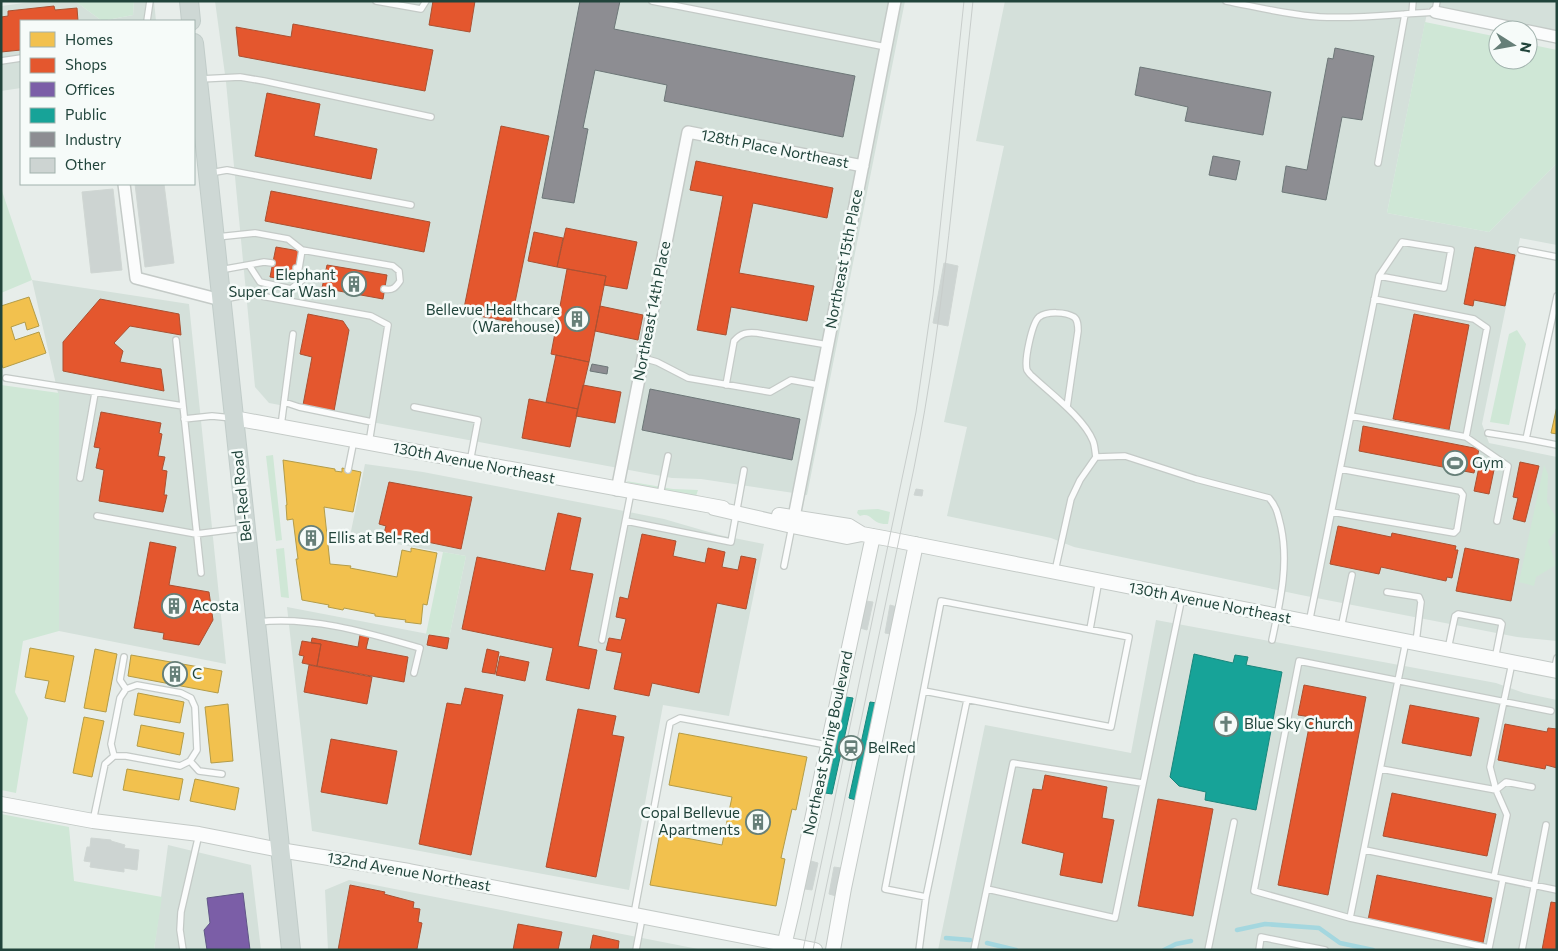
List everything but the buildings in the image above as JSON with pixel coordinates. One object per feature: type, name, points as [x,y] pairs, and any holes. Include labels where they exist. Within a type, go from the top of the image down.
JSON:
[{"type":"main road","points":[[189,1],[192,20]]},
{"type":"main road","name":"Bel-Red Road","points":[[195,52],[291,950]]},
{"type":"street","points":[[883,1],[895,2]]},
{"type":"street","name":"Northeast 15th Place","points":[[793,522],[895,2]]},
{"type":"street","points":[[1436,7],[1488,21]]},
{"type":"street","points":[[1538,33],[1557,37]]},
{"type":"street","name":"128th Place Northeast","points":[[688,132],[863,166]]},
{"type":"street","name":"Northeast 14th Place","points":[[624,491],[643,358],[688,132]]},
{"type":"street","points":[[124,185],[136,278],[221,300]]},
{"type":"street","name":"130th Avenue Northeast","points":[[234,418],[793,522],[847,537],[868,535],[916,544],[1512,663],[1556,666]]},
{"type":"street","name":"Northeast Spring Boulevard","points":[[783,947],[828,745],[868,535]]},
{"type":"street","points":[[833,950],[844,888],[916,544]]},
{"type":"street","name":"132nd Avenue Northeast","points":[[1,804],[93,821],[199,834],[280,850],[409,871],[638,914],[783,947],[815,950]]},
{"type":"lane","points":[[147,20],[150,1]]},
{"type":"lane","points":[[376,1],[421,9],[426,1]]},
{"type":"lane","points":[[652,1],[886,47]]},
{"type":"lane","points":[[1226,1],[1295,15],[1321,17],[1377,17],[1412,13],[1436,7]]},
{"type":"lane","points":[[1412,13],[1413,1]]},
{"type":"lane","points":[[1378,163],[1405,14]]},
{"type":"lane","points":[[1,61],[20,58]]},
{"type":"lane","points":[[198,79],[248,78],[432,117]]},
{"type":"lane","points":[[208,173],[227,170],[410,205]]},
{"type":"lane","points":[[215,237],[255,233],[288,239],[302,250],[393,266],[399,272],[400,280],[395,288],[384,290]]},
{"type":"lane","points":[[1309,622],[1379,276],[1402,242],[1450,250],[1444,288],[1379,276]]},
{"type":"lane","points":[[296,268],[299,268],[302,250]]},
{"type":"lane","points":[[1521,250],[1557,257]]},
{"type":"lane","points":[[218,270],[264,262],[272,263]]},
{"type":"lane","points":[[249,265],[260,282],[291,289],[306,277],[324,279]]},
{"type":"lane","points":[[221,300],[250,294],[370,316],[388,325],[369,443]]},
{"type":"lane","points":[[1526,439],[1557,296]]},
{"type":"lane","points":[[1374,299],[1474,319],[1487,328],[1466,437]]},
{"type":"lane","points":[[1055,571],[1071,499],[1080,480],[1096,457],[1094,442],[1082,425],[1067,407],[1027,370],[1026,360],[1033,324],[1040,316],[1054,313],[1073,316],[1077,321],[1078,331],[1067,407]]},
{"type":"lane","points":[[726,385],[734,341],[747,332],[828,345]]},
{"type":"lane","points":[[1549,332],[1557,333]]},
{"type":"lane","points":[[281,426],[293,334]]},
{"type":"lane","points":[[176,340],[201,573]]},
{"type":"lane","points":[[643,358],[657,362],[688,378],[770,392],[791,380],[820,385]]},
{"type":"lane","points":[[6,378],[183,406]]},
{"type":"lane","points":[[80,478],[95,393]]},
{"type":"lane","points":[[284,402],[299,407],[372,422]]},
{"type":"lane","points":[[414,407],[478,420],[470,462]]},
{"type":"lane","points":[[184,419],[212,416],[234,418]]},
{"type":"lane","points":[[1351,416],[1466,437],[1508,466],[1497,521]]},
{"type":"lane","points":[[1488,432],[1557,445]]},
{"type":"lane","points":[[348,470],[354,440]]},
{"type":"lane","points":[[659,498],[668,456]]},
{"type":"lane","points":[[1096,457],[1125,456],[1196,479],[1269,498],[1276,506],[1283,536],[1285,573],[1272,640]]},
{"type":"lane","points":[[1332,512],[1454,533],[1457,530],[1463,495],[1460,491],[1340,469]]},
{"type":"lane","points":[[626,521],[731,542],[744,470]]},
{"type":"lane","points":[[602,640],[626,521],[624,491]]},
{"type":"lane","points":[[97,516],[196,534],[246,528]]},
{"type":"lane","points":[[784,566],[793,522]]},
{"type":"lane","points":[[1341,628],[1352,574]]},
{"type":"lane","points":[[1090,629],[1099,580]]},
{"type":"lane","points":[[1350,918],[1398,680],[1411,642],[1421,602],[1419,598],[1387,592]]},
{"type":"lane","points":[[987,888],[1115,918],[1182,597]]},
{"type":"lane","points":[[924,691],[1111,727],[1129,637],[941,601],[885,889],[926,897]]},
{"type":"lane","points":[[1448,649],[1455,616],[1458,614],[1500,622],[1502,624],[1495,659]]},
{"type":"lane","points":[[256,622],[297,620],[361,632],[420,648],[414,673]]},
{"type":"lane","points":[[124,657],[120,680],[126,689]]},
{"type":"lane","points":[[1503,879],[1489,948],[1350,918],[1254,891],[1299,661],[1551,711]]},
{"type":"lane","points":[[1494,877],[1507,815],[1496,790],[1490,768],[1512,663]]},
{"type":"lane","points":[[93,821],[105,764],[114,756],[126,756],[180,766],[190,761],[197,750],[195,707],[191,698],[181,693],[137,685],[126,689],[120,698],[110,744],[114,756]]},
{"type":"lane","points":[[919,950],[926,897],[967,700]]},
{"type":"lane","points":[[636,950],[638,914],[670,723],[680,718],[828,745]]},
{"type":"lane","points":[[190,761],[199,771],[222,774]]},
{"type":"lane","points":[[974,950],[1013,763],[1142,783]]},
{"type":"lane","points":[[1381,770],[1496,790],[1506,782],[1532,787]]},
{"type":"lane","points":[[1208,950],[1234,822]]},
{"type":"lane","points":[[1522,950],[1546,825]]},
{"type":"lane","points":[[183,950],[180,930],[181,912],[199,834]]},
{"type":"lane","points":[[1365,850],[1557,890]]},
{"type":"lane","points":[[1259,950],[1261,937],[1325,950]]},
{"type":"shaded area","points":[[39,1],[75,1],[101,20],[20,20],[20,88],[1,91],[1,6]]},
{"type":"shaded area","points":[[134,1],[154,1],[156,20],[107,20],[133,15]]},
{"type":"shaded area","points":[[215,1],[905,1],[807,495],[701,479],[672,478],[269,403],[255,387],[226,82]]},
{"type":"shaded area","points":[[1005,1],[1557,1],[1557,33],[1538,29],[1538,20],[1490,20],[1428,8],[1387,213],[1489,232],[1557,163],[1557,245],[1520,238],[1482,424],[1489,443],[1557,457],[1557,641],[1517,637],[1301,595],[1074,547],[1051,538],[947,516],[967,427],[944,422],[1004,146],[976,141]]},
{"type":"shaded area","points":[[32,280],[189,304],[226,664],[59,631],[58,393]]},
{"type":"shaded area","points":[[365,464],[423,472],[664,519],[719,535],[764,544],[729,716],[663,705],[629,890],[312,831],[287,607],[449,638],[466,556],[350,536]]},
{"type":"shaded area","points":[[1156,620],[1496,683],[1524,693],[1557,700],[1557,950],[938,950],[985,725],[1131,753]]},
{"type":"shaded area","points":[[168,845],[251,865],[261,950],[154,950]]},
{"type":"shaded area","points":[[349,880],[703,950],[328,950],[325,890]]},
{"type":"green space","points":[[75,1],[134,1],[133,15],[101,20]]},
{"type":"green space","points":[[1425,22],[1488,35],[1488,70],[1538,70],[1538,46],[1557,50],[1557,163],[1489,232],[1387,213]]},
{"type":"green space","points":[[1,188],[32,280],[1,293]]},
{"type":"green space","points":[[1517,330],[1526,344],[1509,425],[1490,422],[1509,334]]},
{"type":"green space","points":[[1,385],[59,393],[59,631],[23,641],[15,692],[28,718],[16,793],[1,790]]},
{"type":"green space","points":[[273,455],[282,540],[276,541],[266,456]]},
{"type":"green space","points":[[1544,465],[1548,474],[1547,502],[1557,519],[1557,529],[1548,541],[1556,565],[1536,577],[1534,586],[1519,582]]},
{"type":"green space","points":[[626,481],[673,489],[698,490],[696,496]]},
{"type":"green space","points":[[878,509],[890,512],[888,524],[876,522],[866,515],[860,516],[857,513],[858,510]]},
{"type":"green space","points":[[284,548],[289,598],[281,597],[276,549]]},
{"type":"green space","points":[[443,552],[466,556],[449,638],[426,634]]},
{"type":"green space","points":[[1,814],[69,827],[74,881],[162,897],[154,950],[1,950]]},
{"type":"waterway","points":[[1237,930],[1265,924],[1319,928],[1340,943],[1373,950]]},
{"type":"waterway","points":[[946,938],[970,940]]},
{"type":"waterway","points":[[1164,950],[1176,944],[1191,941]]},
{"type":"waterway","points":[[987,943],[1016,950]]},
{"type":"tram line","points":[[803,950],[916,412],[933,295],[964,1]]},
{"type":"tram line","points":[[813,950],[925,410],[949,235],[973,1]]},
{"type":"place","name":"Elephant Super Car Wash","points":[[354,284]]},
{"type":"place","name":"Bellevue Healthcare (Warehouse)","points":[[577,319]]},
{"type":"place","name":"Gym","points":[[1455,463]]},
{"type":"place","name":"Ellis at Bel-Red","points":[[311,538]]},
{"type":"place","name":"Acosta","points":[[174,606]]},
{"type":"place","name":"C","points":[[175,674]]},
{"type":"place","name":"Blue Sky Church","points":[[1226,724]]},
{"type":"place","name":"BelRed","points":[[851,748]]},
{"type":"place","name":"Copal Bellevue Apartments","points":[[758,822]]}]
